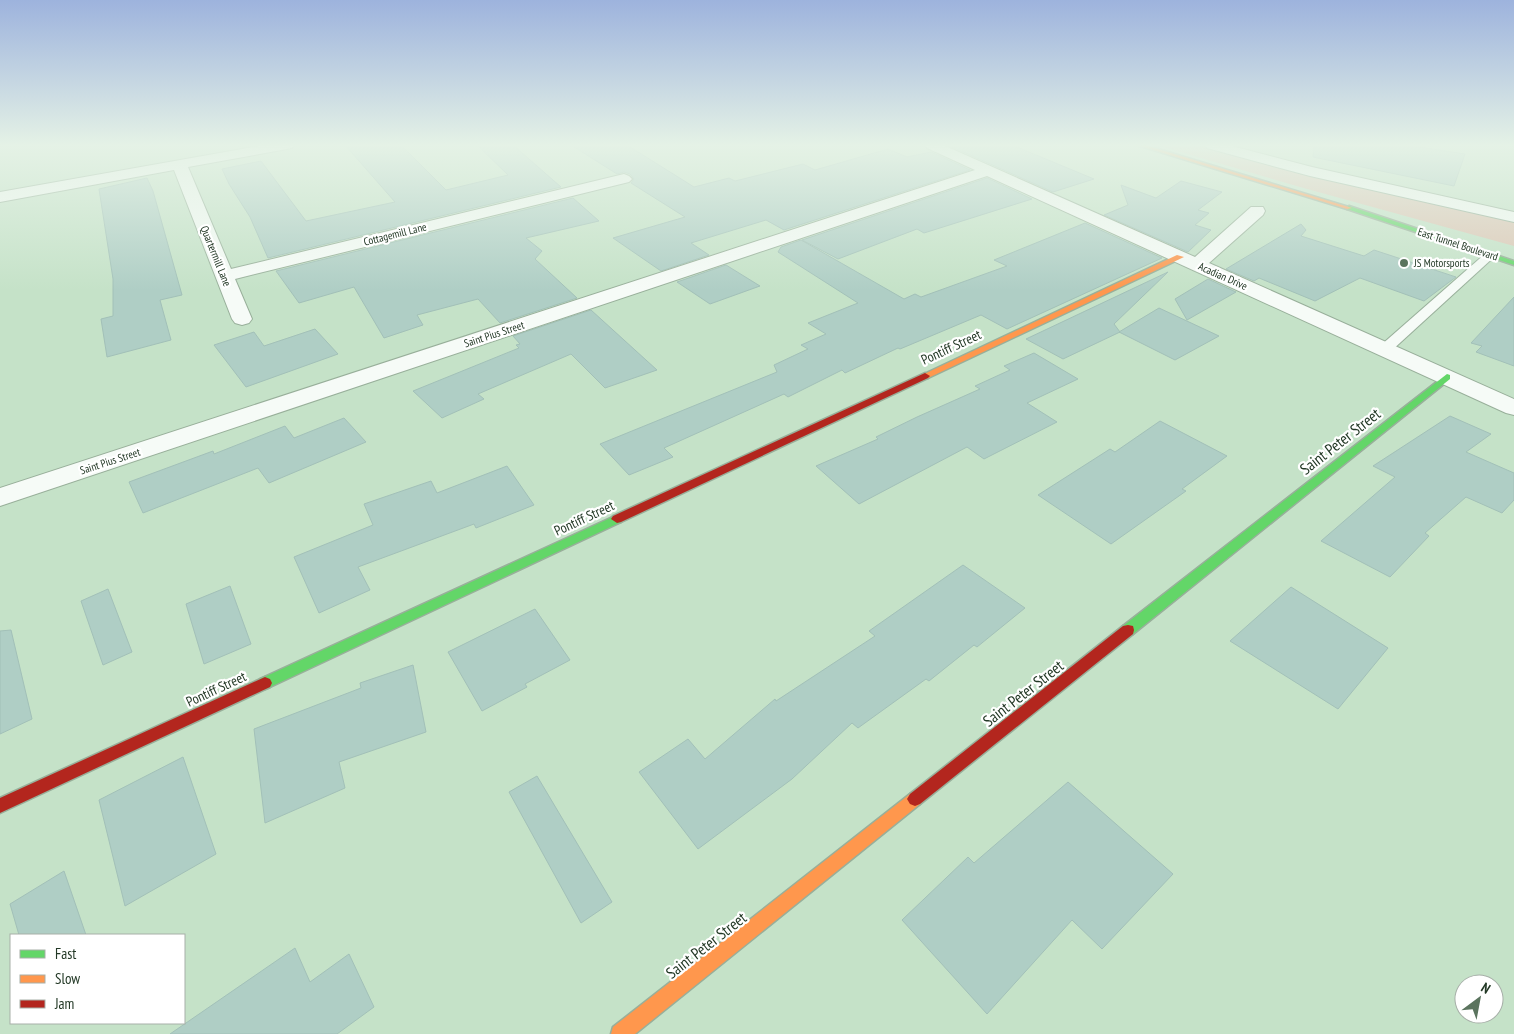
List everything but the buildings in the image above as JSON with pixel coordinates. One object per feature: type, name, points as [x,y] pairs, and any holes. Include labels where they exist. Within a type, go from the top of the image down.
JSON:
[{"type":"street","points":[[0,197],[21,193]]},
{"type":"street","name":"Quartermill Lane","points":[[190,193],[242,319]]},
{"type":"street","name":"Cottagemill Lane","points":[[224,276],[565,193]]},
{"type":"street","name":"Saint Pius Street","points":[[0,497],[919,193]]},
{"type":"street","name":"Acadian Drive","points":[[1040,193],[1514,408]]},
{"type":"street","name":"East Tunnel Boulevard","points":[[1300,193],[1514,263]]},
{"type":"street","points":[[1409,193],[1514,217]]},
{"type":"street","name":"East Tunnel Boulevard","points":[[1345,207],[1514,252]]},
{"type":"street","points":[[1197,265],[1257,212]]},
{"type":"street","name":"Pontiff Street","points":[[0,806],[1180,257]]},
{"type":"street","name":"Saint Peter Street","points":[[620,1034],[1447,377]]},
{"type":"lane","points":[[1384,349],[1490,255]]},
{"type":"shaded area","points":[[1323,193],[1390,193],[1514,222],[1514,246]]},
{"type":"traffic: fast","points":[[1349,208],[1514,263]]},
{"type":"traffic: fast","points":[[1128,630],[1447,377]]},
{"type":"traffic: fast","points":[[265,683],[617,519]]},
{"type":"traffic: slow","points":[[1300,193],[1349,208]]},
{"type":"traffic: slow","points":[[925,376],[1180,257]]},
{"type":"traffic: slow","points":[[620,1034],[915,799]]},
{"type":"traffic: jam","points":[[617,519],[925,376]]},
{"type":"traffic: jam","points":[[915,799],[1128,630]]},
{"type":"traffic: jam","points":[[0,806],[265,683]]},
{"type":"place","name":"JS Motorsports","points":[[1404,263]]}]
